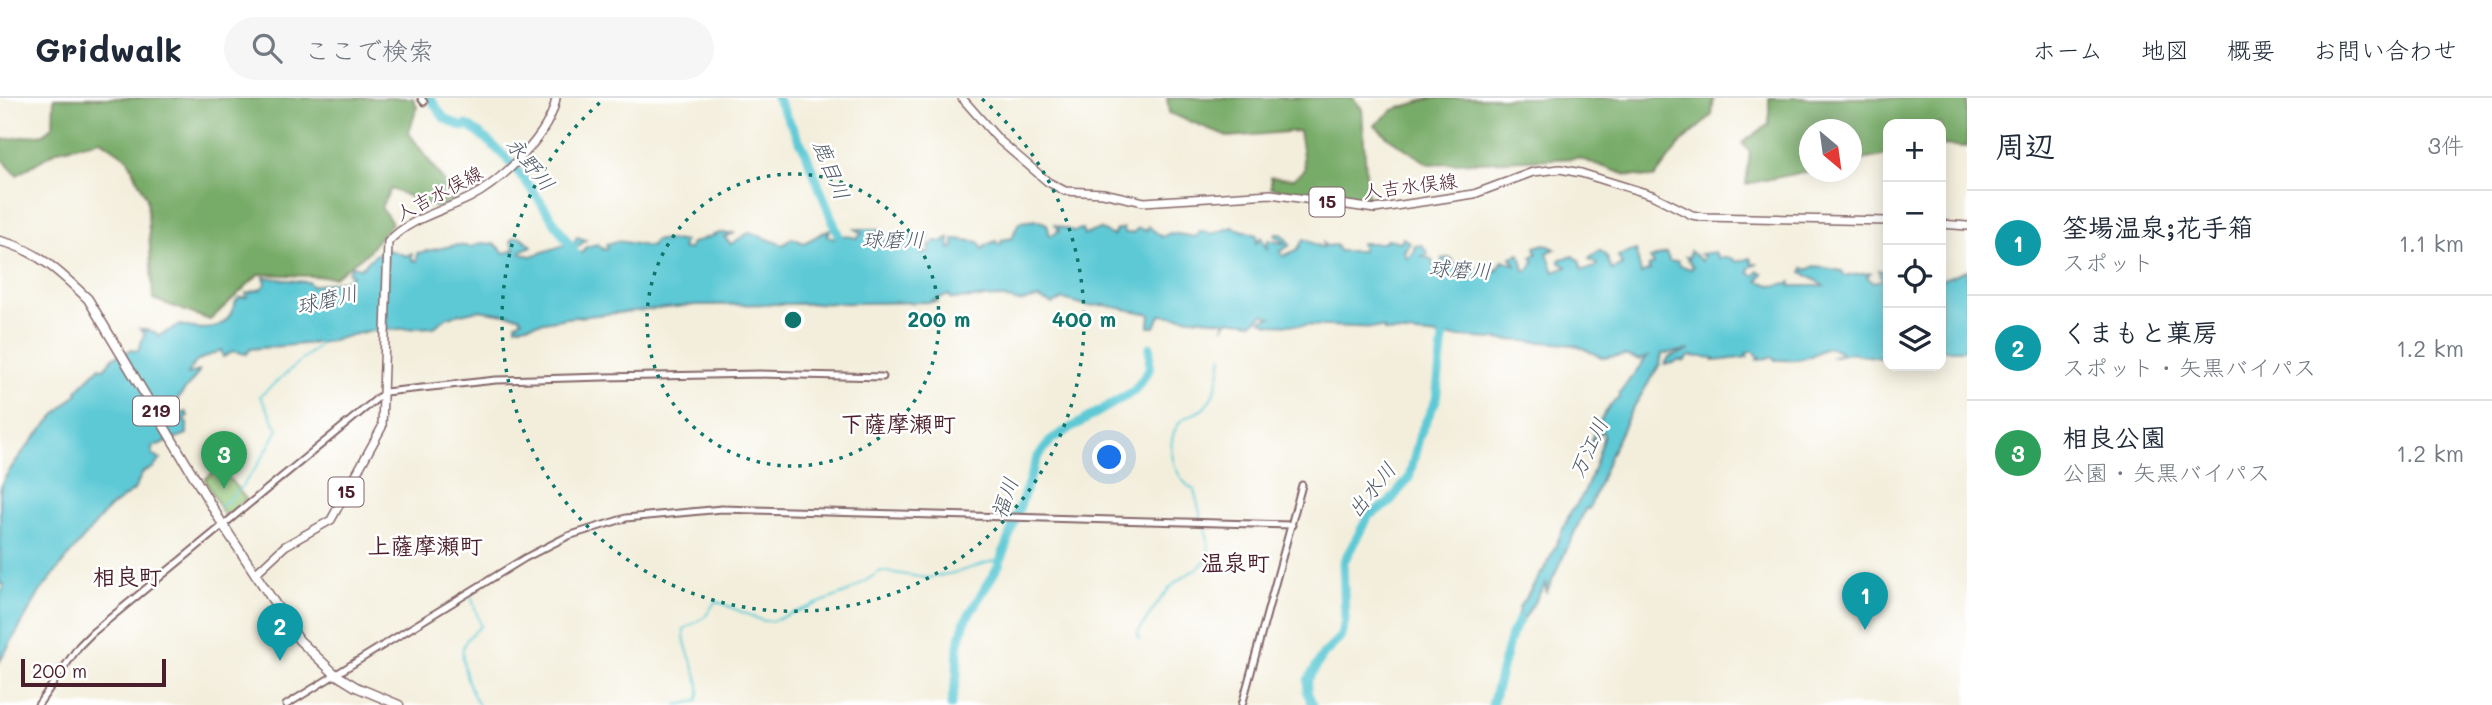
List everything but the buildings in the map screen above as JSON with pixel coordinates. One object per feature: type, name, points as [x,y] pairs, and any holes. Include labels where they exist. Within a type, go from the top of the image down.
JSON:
[{"type":"highway","name":"219","points":[[0,241],[35,255],[60,272],[88,299],[223,525],[299,640],[335,674],[356,687],[399,705]]},
{"type":"main road","name":"人吉水俣線","points":[[255,574],[285,546],[331,520],[382,427],[388,242],[404,228],[484,190],[506,171],[546,126],[556,98]]},
{"type":"main road","name":"人吉水俣線","points":[[962,98],[999,140],[1048,182],[1065,191],[1103,193],[1144,202],[1271,194],[1375,209],[1474,194],[1533,172],[1560,169],[1644,192],[1703,217],[1883,221]]},
{"type":"main road","points":[[1946,224],[1967,226]]},
{"type":"street","points":[[38,705],[84,641],[385,393],[496,380],[759,374],[883,377]]},
{"type":"street","points":[[1242,705],[1302,485]]},
{"type":"street","points":[[286,705],[525,558],[568,536],[638,516],[722,509],[1292,526]]},
{"type":"green space","points":[[54,98],[413,98],[417,107],[409,133],[456,198],[437,208],[391,189],[381,207],[392,223],[366,254],[334,277],[259,274],[210,320],[153,299],[147,198],[127,158],[101,140],[58,150],[17,175],[0,157],[0,140],[44,134],[53,125]]},
{"type":"green space","points":[[1167,98],[1353,98],[1362,109],[1368,204],[1271,188],[1271,177],[1293,179],[1305,169],[1299,131],[1229,137],[1169,113]]},
{"type":"green space","points":[[1432,98],[1714,98],[1712,115],[1680,144],[1654,178],[1627,175],[1578,158],[1429,164],[1389,138],[1375,125],[1393,110]]},
{"type":"green space","points":[[1769,98],[1967,98],[1967,147],[1946,145],[1946,119],[1883,119],[1883,156],[1862,160],[1862,119],[1799,119],[1799,173],[1746,184],[1750,152],[1742,143],[1769,124]]},
{"type":"green space","points":[[220,467],[246,499],[225,517],[205,479]]},
{"type":"water","name":"球磨川","points":[[1037,220],[1047,224],[1050,236],[1059,231],[1055,225],[1073,231],[1082,229],[1084,235],[1100,229],[1113,236],[1116,230],[1123,228],[1124,233],[1133,233],[1138,228],[1146,231],[1148,226],[1162,237],[1170,233],[1196,237],[1200,231],[1212,234],[1232,227],[1257,235],[1256,243],[1261,237],[1267,249],[1268,240],[1286,244],[1275,236],[1276,233],[1283,235],[1290,245],[1280,252],[1283,256],[1297,250],[1304,239],[1323,248],[1323,243],[1326,246],[1336,245],[1339,251],[1363,251],[1361,243],[1382,243],[1388,239],[1401,242],[1403,238],[1410,243],[1404,251],[1407,258],[1414,251],[1414,246],[1422,245],[1428,254],[1422,256],[1431,259],[1436,269],[1442,266],[1442,259],[1451,258],[1457,268],[1460,262],[1475,270],[1491,263],[1497,271],[1503,260],[1516,265],[1511,257],[1520,254],[1524,270],[1529,270],[1534,262],[1531,257],[1537,254],[1535,247],[1545,244],[1555,249],[1547,253],[1554,272],[1567,267],[1559,262],[1560,259],[1573,256],[1579,260],[1582,270],[1596,267],[1597,264],[1589,259],[1599,250],[1606,255],[1612,270],[1622,265],[1618,256],[1636,250],[1641,274],[1650,270],[1648,266],[1653,264],[1650,259],[1666,253],[1670,262],[1678,261],[1679,265],[1691,269],[1693,267],[1686,257],[1689,258],[1690,251],[1702,261],[1704,256],[1700,254],[1715,252],[1719,258],[1731,258],[1737,262],[1750,258],[1752,264],[1756,264],[1749,268],[1749,273],[1755,276],[1758,271],[1763,273],[1758,281],[1774,286],[1791,282],[1790,286],[1824,286],[1802,272],[1803,268],[1807,270],[1815,266],[1841,271],[1845,276],[1870,273],[1867,277],[1872,282],[1883,280],[1883,356],[1849,353],[1831,357],[1842,353],[1827,348],[1799,360],[1775,360],[1772,357],[1756,360],[1760,357],[1752,351],[1746,354],[1748,357],[1713,361],[1715,358],[1690,356],[1683,362],[1665,364],[1669,357],[1690,350],[1662,354],[1660,364],[1629,415],[1589,509],[1586,508],[1546,593],[1546,583],[1512,638],[1520,606],[1548,563],[1571,511],[1581,498],[1590,478],[1604,434],[1602,431],[1590,444],[1598,425],[1647,357],[1639,360],[1625,355],[1603,358],[1578,346],[1558,343],[1444,336],[1440,341],[1440,336],[1384,331],[1384,328],[1268,324],[1261,320],[1271,317],[1264,314],[1252,323],[1228,320],[1224,326],[1224,321],[1160,315],[1155,327],[1149,327],[1150,314],[1104,305],[1088,306],[1063,299],[1053,304],[1038,298],[1020,302],[999,297],[951,299],[949,295],[933,300],[939,302],[695,305],[567,318],[516,327],[516,323],[522,320],[519,316],[478,310],[448,317],[434,327],[368,331],[325,342],[250,349],[246,354],[234,351],[223,357],[221,350],[194,364],[188,374],[199,371],[175,404],[172,417],[186,412],[188,416],[182,420],[187,423],[187,434],[152,447],[153,456],[161,459],[153,468],[143,472],[134,490],[108,509],[71,553],[40,592],[0,661],[0,597],[4,584],[0,584],[0,491],[4,481],[33,439],[100,367],[104,369],[114,357],[131,350],[138,351],[145,334],[140,329],[155,332],[158,336],[181,325],[203,329],[217,326],[228,318],[240,297],[247,297],[246,293],[261,289],[266,283],[264,277],[308,282],[311,286],[346,280],[352,275],[348,273],[352,266],[361,268],[376,254],[385,251],[406,256],[412,253],[412,260],[417,261],[417,253],[456,245],[472,247],[480,243],[495,244],[504,253],[515,250],[511,242],[514,237],[521,237],[532,246],[522,250],[521,254],[531,256],[574,242],[577,237],[586,240],[572,251],[582,253],[586,247],[597,244],[604,250],[608,248],[606,244],[619,241],[651,247],[655,240],[684,241],[682,249],[690,249],[690,244],[719,233],[735,233],[724,237],[731,244],[750,232],[783,245],[792,238],[804,243],[830,229],[827,236],[837,240],[841,235],[857,238],[862,234],[855,229],[882,229],[886,235],[883,240],[897,243],[911,236],[929,236],[922,254],[929,252],[930,245],[936,241],[943,242],[949,238],[950,249],[954,247],[954,239],[979,242],[983,250],[986,245],[996,241],[998,245],[1002,243],[1001,240],[1012,238],[1019,222]]},
{"type":"water","points":[[1967,270],[1967,350],[1946,350],[1946,278]]},
{"type":"waterway","name":"永野川","points":[[430,98],[444,118],[462,127],[467,125],[485,138],[516,169],[580,260]]},
{"type":"waterway","name":"鹿目川","points":[[777,98],[805,151],[843,247]]},
{"type":"waterway","name":"出水川","points":[[1313,705],[1307,692],[1308,680],[1323,655],[1340,638],[1345,621],[1343,563],[1369,515],[1388,504],[1409,478],[1420,434],[1436,400],[1444,329]]},
{"type":"waterway","points":[[220,507],[238,491],[253,471],[278,429],[260,396],[318,346],[319,342]]},
{"type":"waterway","name":"福川","points":[[951,705],[957,675],[958,646],[965,621],[999,565],[1037,458],[1052,439],[1134,391],[1149,370],[1150,347]]},
{"type":"waterway","points":[[1202,520],[1194,490],[1180,477],[1176,468],[1171,447],[1172,437],[1182,420],[1203,409],[1209,401],[1217,383],[1222,356]]},
{"type":"waterway","points":[[1139,639],[1137,635],[1164,594],[1206,559],[1209,552],[1204,525]]},
{"type":"waterway","points":[[677,705],[697,701],[699,693],[684,629],[705,617],[716,601],[763,621],[772,621],[848,592],[881,571],[927,578],[958,572],[1002,558]]},
{"type":"waterway","points":[[471,596],[481,626],[465,642],[463,662],[472,693],[479,705]]},
{"type":"waterway","name":"万江川","points":[[1492,705],[1511,635],[1519,620]]},
{"type":"place","name":"相良公園","points":[[224,489]]},
{"type":"place","name":"筌場温泉;花手箱","points":[[1865,630]]},
{"type":"place","name":"くまもと菓房","points":[[280,661]]},
{"type":"district","name":"下薩摩瀬町","points":[[898,424]]},
{"type":"district","name":"上薩摩瀬町","points":[[425,546]]},
{"type":"district","name":"温泉町","points":[[1235,563]]},
{"type":"district","name":"相良町","points":[[127,577]]}]
